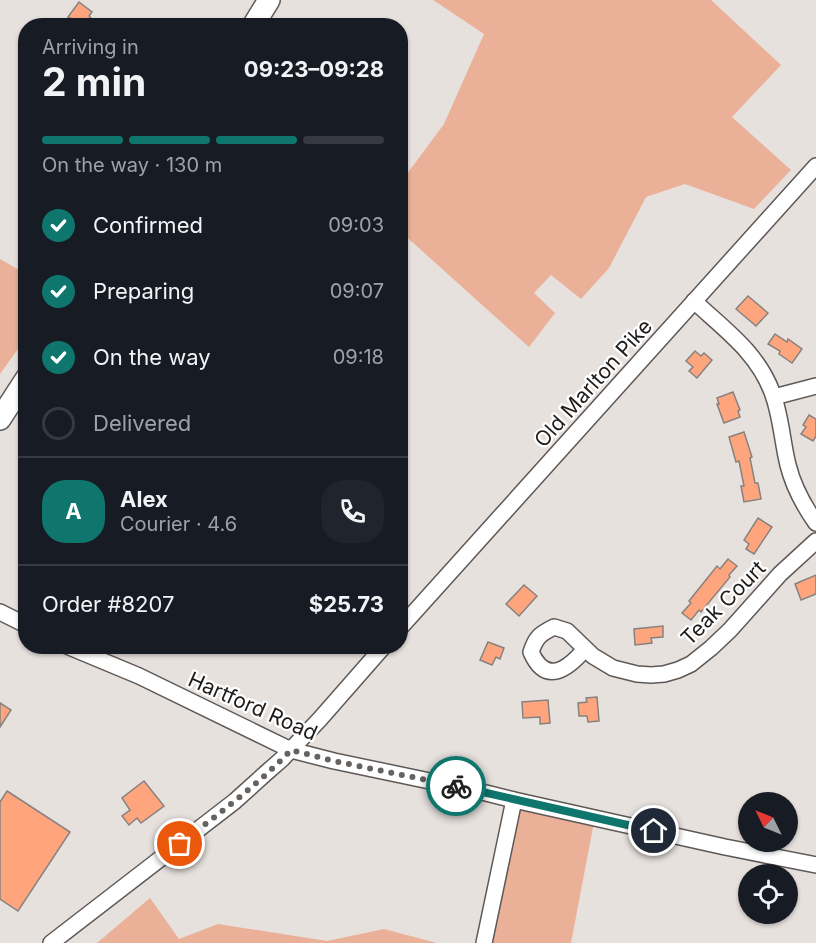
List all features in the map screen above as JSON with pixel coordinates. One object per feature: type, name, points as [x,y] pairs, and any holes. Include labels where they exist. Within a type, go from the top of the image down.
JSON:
[{"type":"highway","points":[[258,18],[269,0]]},
{"type":"highway","points":[[0,419],[18,391]]},
{"type":"street","name":"Old Marlton Pike","points":[[408,619],[816,166]]},
{"type":"street","points":[[694,301],[741,343],[763,374],[774,397],[788,466],[797,491],[816,523]]},
{"type":"street","points":[[774,397],[816,386]]},
{"type":"street","name":"Teak Court","points":[[585,649],[602,663],[637,674],[664,674],[691,664],[730,630],[780,574],[816,541]]},
{"type":"street","points":[[0,612],[18,621]]},
{"type":"street","name":"Hartford Road","points":[[86,654],[144,679],[291,750],[724,847],[816,865]]},
{"type":"street","points":[[51,943],[235,801],[291,750],[377,654]]},
{"type":"street","points":[[484,943],[514,800]]},
{"type":"shaded area","points":[[433,0],[711,0],[781,65],[732,117],[791,170],[754,209],[685,184],[646,197],[609,268],[581,299],[551,275],[534,293],[555,313],[529,347],[408,238],[408,173],[444,124],[484,34]]},
{"type":"shaded area","points":[[0,259],[18,269],[18,349],[0,374]]},
{"type":"shaded area","points":[[519,805],[594,822],[571,943],[482,943]]},
{"type":"shaded area","points":[[150,898],[179,939],[218,924],[327,941],[384,929],[437,943],[97,943]]},
{"type":"building","points":[[79,2],[92,12],[89,16],[91,18],[68,17]]},
{"type":"building","points":[[748,296],[768,313],[756,326],[736,309]]},
{"type":"building","points":[[775,334],[787,342],[788,339],[802,349],[792,363],[779,354],[780,351],[768,344]]},
{"type":"building","points":[[695,351],[701,356],[704,353],[712,360],[697,378],[689,371],[693,367],[686,361]]},
{"type":"building","points":[[733,392],[740,410],[738,411],[740,417],[724,423],[717,398]]},
{"type":"building","points":[[809,415],[816,419],[816,436],[813,441],[801,434],[806,427],[803,425]]},
{"type":"building","points":[[744,432],[752,457],[750,458],[755,483],[758,483],[761,499],[744,502],[741,486],[744,486],[739,461],[736,462],[729,437]]},
{"type":"building","points":[[758,518],[772,527],[754,554],[746,549],[749,544],[744,540]]},
{"type":"building","points":[[728,559],[737,566],[701,612],[699,610],[691,620],[682,613],[691,603],[689,601],[717,566],[720,569]]},
{"type":"building","points":[[816,575],[816,594],[801,600],[795,584]]},
{"type":"building","points":[[524,585],[537,596],[519,616],[506,604]]},
{"type":"building","points":[[663,626],[663,637],[651,638],[652,643],[635,645],[634,629]]},
{"type":"building","points":[[488,642],[504,648],[500,659],[496,657],[492,665],[480,660]]},
{"type":"building","points":[[597,697],[599,721],[588,722],[587,716],[579,716],[578,703],[587,702],[586,698]]},
{"type":"building","points":[[548,700],[550,723],[540,724],[540,717],[523,718],[522,702]]},
{"type":"building","points":[[0,703],[11,710],[0,727]]},
{"type":"building","points":[[144,781],[164,806],[141,823],[137,818],[129,825],[122,816],[130,810],[122,798]]},
{"type":"building","points":[[7,791],[70,832],[18,911],[0,899],[0,802]]},
{"type":"way so far","points":[[180,844],[235,801],[291,750],[456,786]]},
{"type":"route","points":[[456,786],[654,831]]}]
